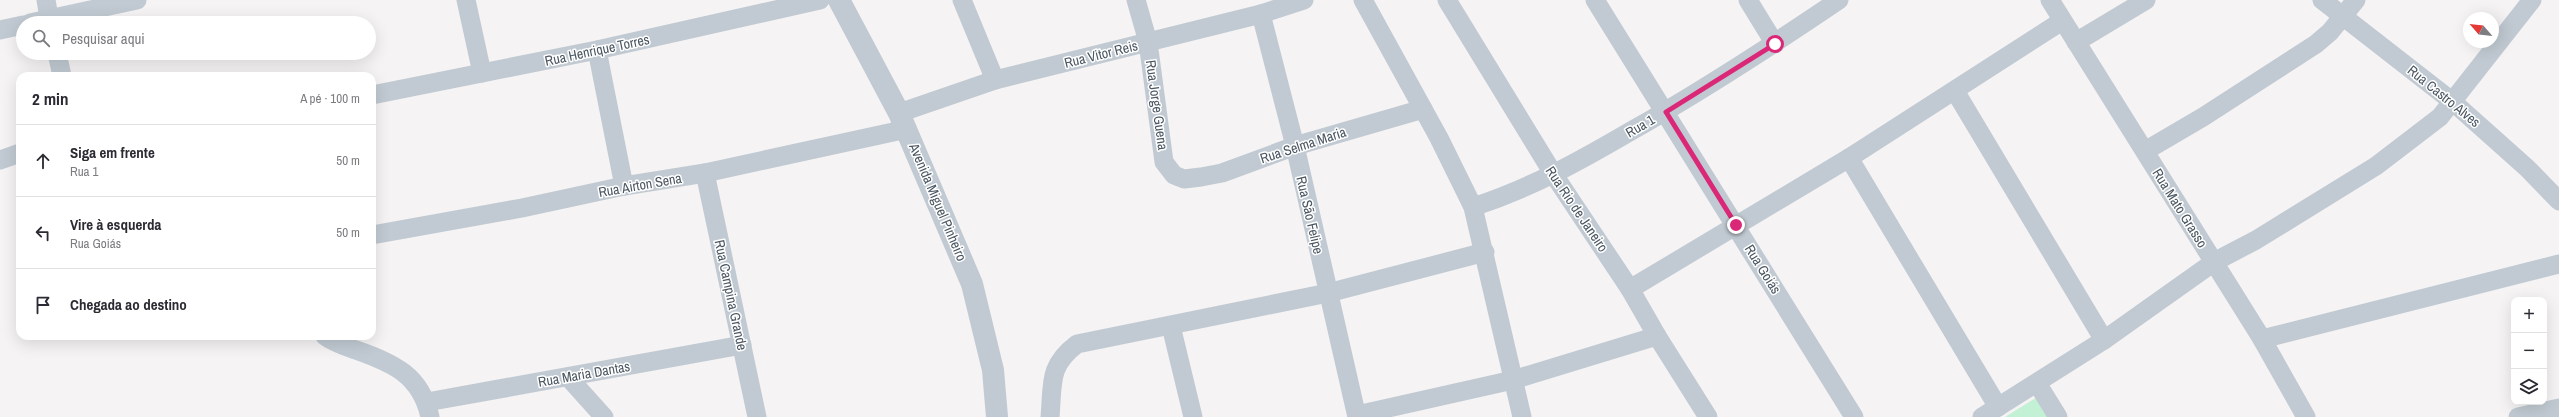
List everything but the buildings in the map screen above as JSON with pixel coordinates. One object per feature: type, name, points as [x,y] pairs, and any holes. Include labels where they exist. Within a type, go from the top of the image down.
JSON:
[{"type":"street","points":[[46,0],[48,16]]},
{"type":"street","points":[[70,16],[137,0]]},
{"type":"street","points":[[466,0],[482,73]]},
{"type":"street","name":"Rua Henrique Torres","points":[[376,94],[597,50],[820,0]]},
{"type":"street","name":"Avenida Miguel Pinheiro","points":[[839,0],[903,121],[972,284],[993,370],[997,417]]},
{"type":"street","points":[[962,0],[995,80]]},
{"type":"street","name":"Rua Jorge Guena","points":[[1136,0],[1148,42],[1164,162],[1174,175],[1184,179]]},
{"type":"street","name":"Rua Vitor Reis","points":[[903,121],[995,80],[1261,14],[1304,0]]},
{"type":"street","points":[[1363,0],[1455,168],[1473,207],[1485,252],[1522,417]]},
{"type":"street","name":"Rua Rio de Janeiro","points":[[1447,0],[1554,175],[1630,289],[1657,336],[1708,417]]},
{"type":"street","name":"Rua Goiás","points":[[1595,0],[1666,112],[1854,417]]},
{"type":"street","points":[[1748,0],[1775,44]]},
{"type":"street","name":"Rua 1","points":[[1473,207],[1554,175],[1666,112],[1775,44],[1839,0]]},
{"type":"street","name":"Rua Mato Grasso","points":[[2050,0],[2262,339],[2306,417]]},
{"type":"street","points":[[2076,42],[2146,0]]},
{"type":"street","name":"Rua Castro Alves","points":[[2322,0],[2340,19],[2453,102],[2527,168],[2559,201]]},
{"type":"street","points":[[2145,151],[2203,117],[2316,44],[2356,0]]},
{"type":"street","points":[[1849,158],[1990,412],[2104,340],[2214,262],[2256,240],[2376,166],[2440,117],[2532,0]]},
{"type":"street","name":"Rua São Felipe","points":[[1261,14],[1295,146],[1357,416]]},
{"type":"street","points":[[1630,289],[1849,158],[2062,21]]},
{"type":"street","points":[[0,30],[16,26]]},
{"type":"street","points":[[597,50],[624,186]]},
{"type":"street","points":[[58,60],[61,72]]},
{"type":"street","points":[[1955,91],[2104,340]]},
{"type":"street","name":"Rua Selma Maria","points":[[1184,179],[1222,173],[1295,146],[1423,110]]},
{"type":"street","name":"Rua Airton Sena","points":[[376,234],[522,208],[624,186],[705,173],[903,121]]},
{"type":"street","points":[[0,160],[16,154]]},
{"type":"street","name":"Rua Campina Grande","points":[[705,173],[757,417]]},
{"type":"street","points":[[1050,417],[1057,363],[1068,351],[1087,341],[1171,326],[1328,292],[1485,252]]},
{"type":"street","points":[[2262,339],[2559,264]]},
{"type":"street","points":[[1171,326],[1193,417]]},
{"type":"street","points":[[1357,416],[1513,380],[1657,336]]},
{"type":"street","points":[[331,340],[388,362],[402,370],[420,388],[428,410]]},
{"type":"street","name":"Rua Maria Dantas","points":[[428,410],[568,377],[742,346]]},
{"type":"street","points":[[568,377],[604,417]]},
{"type":"street","points":[[2037,383],[2058,417]]},
{"type":"street","points":[[2518,417],[2559,408]]},
{"type":"green space","points":[[2039,396],[2052,417],[2005,417]]},
{"type":"route","points":[[1736,225],[1666,112],[1775,44]]}]
